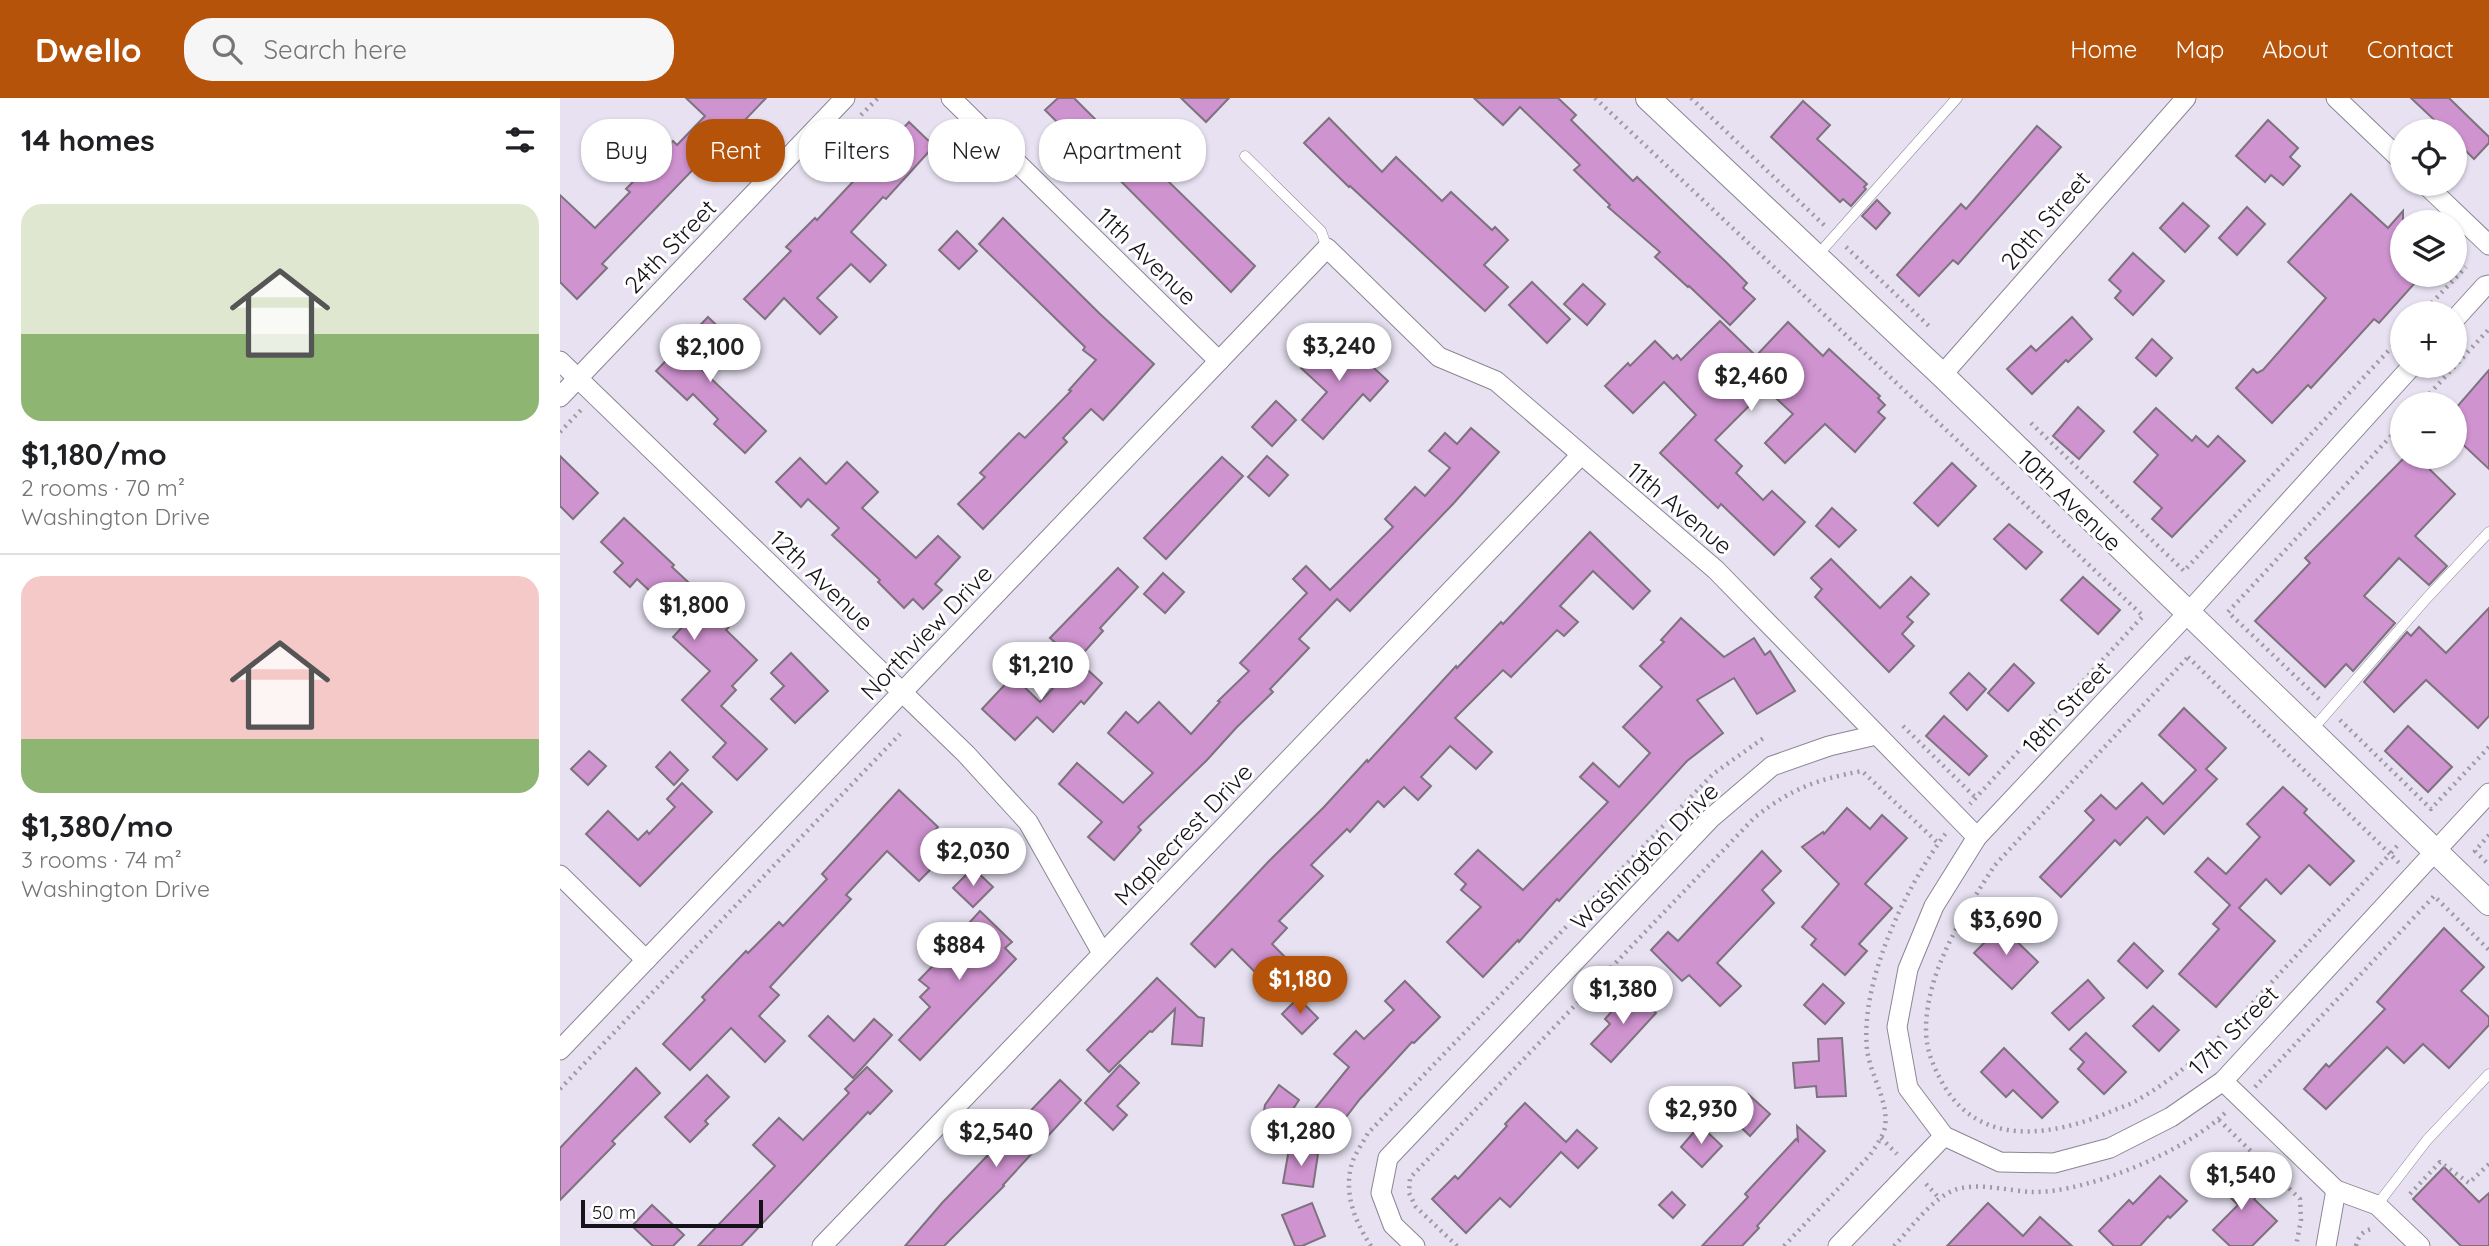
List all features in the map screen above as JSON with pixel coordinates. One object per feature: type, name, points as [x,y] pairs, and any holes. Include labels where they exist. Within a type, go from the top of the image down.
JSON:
[{"type":"street","name":"24th Street","points":[[560,397],[845,98]]},
{"type":"street","name":"11th Avenue","points":[[951,98],[1219,360]]},
{"type":"street","name":"10th Avenue","points":[[1648,98],[1942,375],[2489,904]]},
{"type":"street","name":"20th Street","points":[[1942,375],[2186,98]]},
{"type":"street","points":[[2336,98],[2390,150]]},
{"type":"street","points":[[2438,196],[2489,245]]},
{"type":"street","name":"11th Avenue","points":[[1327,248],[1439,357],[1496,381],[1580,456],[1716,570],[1977,837]]},
{"type":"street","name":"Northview Drive","points":[[560,1050],[1327,248]]},
{"type":"street","points":[[2467,305],[2489,285]]},
{"type":"street","name":"12th Avenue","points":[[560,361],[966,754],[1028,822],[1102,953]]},
{"type":"street","name":"18th Street","points":[[1944,1136],[1908,1088],[1897,1027],[1908,969],[1934,906],[1977,837],[2187,614],[2401,378]]},
{"type":"street","name":"Maplecrest Drive","points":[[822,1246],[1580,456]]},
{"type":"street","name":"Washington Drive","points":[[1415,1246],[1393,1225],[1381,1193],[1388,1158],[1711,818],[1772,765],[1829,746],[1877,735]]},
{"type":"street","name":"17th Street","points":[[1944,1136],[2000,1162],[2054,1163],[2110,1148],[2171,1117],[2223,1081],[2489,793]]},
{"type":"street","points":[[560,875],[646,960]]},
{"type":"street","points":[[2223,1081],[2336,1190],[2377,1205],[2420,1246]]},
{"type":"street","points":[[1838,1246],[1944,1136]]},
{"type":"street","points":[[2326,1246],[2336,1190]]},
{"type":"lane","points":[[1816,257],[1957,98]]},
{"type":"lane","points":[[1245,156],[1321,230],[1327,248]]},
{"type":"lane","points":[[2310,732],[2426,598],[2489,532]]},
{"type":"lane","points":[[2377,1205],[2427,1140],[2489,1074]]},
{"type":"path","points":[[1595,98],[2150,621]]},
{"type":"path","points":[[1691,98],[1960,355]]},
{"type":"path","points":[[2434,301],[2447,287]]},
{"type":"path","points":[[2431,392],[2489,329]]},
{"type":"path","points":[[2028,421],[2184,571],[2390,349]]},
{"type":"path","points":[[560,432],[582,410]]},
{"type":"path","points":[[2390,437],[2228,612],[2431,809],[2489,747]]},
{"type":"path","points":[[1970,804],[2151,607]]},
{"type":"path","points":[[2194,649],[1995,864],[1952,939],[1934,982],[1926,1028],[1930,1062],[1951,1098],[1970,1116],[2002,1130],[2034,1133],[2084,1123],[2139,1099],[2188,1067],[2225,1034],[2399,843]]},
{"type":"path","points":[[2188,657],[2400,864]]},
{"type":"path","points":[[560,1089],[900,734]]},
{"type":"path","points":[[1371,1246],[1359,1227],[1349,1197],[1351,1167],[1368,1133],[1713,774],[1765,737]]},
{"type":"path","points":[[1457,1246],[1416,1207],[1409,1193],[1410,1178],[1755,817],[1782,797],[1809,783],[1862,771],[1938,843]]},
{"type":"path","points":[[1784,1246],[1870,1155],[1881,1138],[1885,1127],[1885,1111],[1867,1050],[1867,1015],[1878,968],[1892,926],[1910,889],[1947,832]]},
{"type":"path","points":[[2489,835],[2475,851],[2489,865]]},
{"type":"path","points":[[2296,1246],[2301,1220],[2300,1199],[2219,1120],[2254,1088],[2439,890]]},
{"type":"path","points":[[2428,891],[2489,950]]},
{"type":"path","points":[[1881,1138],[1900,1157]]},
{"type":"path","points":[[2402,1202],[2440,1162],[2469,1183],[2489,1164]]},
{"type":"path","points":[[1921,1179],[1940,1199]]},
{"type":"building","points":[[686,98],[766,98],[746,119],[702,119],[705,116]]},
{"type":"building","points":[[1058,98],[1074,98],[1095,119],[1054,119],[1045,110]]},
{"type":"building","points":[[1181,98],[1229,98],[1206,122],[1206,119]]},
{"type":"building","points":[[1474,98],[1558,98],[1576,115],[1571,120],[1633,181],[1637,177],[1726,262],[1747,283],[1743,288],[1755,299],[1730,325],[1655,257],[1660,252],[1608,207],[1610,205],[1574,170],[1580,165],[1520,107],[1503,125]]},
{"type":"building","points":[[2411,98],[2449,98],[2489,137],[2489,143],[2474,159],[2467,152],[2467,119],[2433,119]]},
{"type":"building","points":[[1803,101],[1830,125],[1817,139],[1867,184],[1864,187],[1866,189],[1851,206],[1843,199],[1840,202],[1771,137]]},
{"type":"building","points":[[1329,118],[1382,172],[1396,157],[1442,201],[1451,192],[1492,230],[1495,227],[1508,240],[1484,265],[1508,287],[1485,311],[1304,143]]},
{"type":"building","points":[[2268,120],[2298,148],[2290,157],[2300,166],[2283,185],[2271,175],[2265,182],[2236,156]]},
{"type":"building","points":[[2037,126],[2061,147],[1958,264],[1953,260],[1919,296],[1897,275],[1961,204],[1966,209]]},
{"type":"building","points":[[914,127],[928,140],[928,153],[914,168]]},
{"type":"building","points":[[686,136],[686,177],[602,264],[607,268],[577,299],[560,282],[560,195],[595,228],[630,192],[626,189],[633,182],[672,182],[672,142],[677,145]]},
{"type":"building","points":[[853,182],[901,182],[886,199],[883,197],[851,232],[886,265],[870,282],[851,264],[817,298],[837,317],[820,334],[784,298],[765,319],[744,299],[791,251],[786,247],[815,218],[817,220]]},
{"type":"building","points":[[1122,182],[1169,182],[1255,266],[1231,292]]},
{"type":"building","points":[[2351,194],[2388,228],[2390,226],[2390,287],[2411,287],[2399,301],[2390,301],[2390,311],[2379,323],[2374,319],[2311,388],[2308,385],[2272,423],[2236,388],[2253,369],[2257,373],[2263,370],[2326,298],[2288,262]]},
{"type":"building","points":[[1877,200],[1890,213],[1876,229],[1862,216]]},
{"type":"building","points":[[2183,203],[2209,226],[2185,252],[2160,228]]},
{"type":"building","points":[[2247,207],[2265,224],[2237,255],[2219,238]]},
{"type":"building","points":[[1003,218],[1154,364],[1103,420],[1091,409],[1063,438],[1067,442],[983,529],[958,504],[985,477],[980,473],[1019,433],[1025,438],[1071,391],[1069,390],[1096,360],[979,244]]},
{"type":"building","points":[[957,231],[977,251],[959,269],[939,250]]},
{"type":"building","points":[[2133,253],[2164,281],[2133,315],[2115,298],[2121,291],[2109,280]]},
{"type":"building","points":[[1532,282],[1570,319],[1547,343],[1509,305]]},
{"type":"building","points":[[1583,284],[1605,304],[1587,325],[1564,304]]},
{"type":"building","points":[[708,317],[732,340],[702,370],[766,431],[745,453],[714,424],[718,419],[693,394],[687,400],[656,371]]},
{"type":"building","points":[[2072,317],[2092,339],[2032,394],[2007,369],[2031,346],[2036,351]]},
{"type":"building","points":[[1720,321],[1756,356],[1788,322],[1823,356],[1829,349],[1880,396],[1878,398],[1885,405],[1878,412],[1885,418],[1855,452],[1825,424],[1785,463],[1765,443],[1793,414],[1766,389],[1715,440],[1742,466],[1736,473],[1763,500],[1772,491],[1805,522],[1774,555],[1721,504],[1718,508],[1660,453],[1696,415],[1664,382],[1633,413],[1605,386],[1655,341],[1673,359],[1677,355],[1681,360]]},
{"type":"building","points":[[1336,333],[1388,381],[1370,401],[1363,394],[1323,439],[1302,420],[1327,392],[1301,368]]},
{"type":"building","points":[[2152,339],[2172,358],[2156,376],[2136,358]]},
{"type":"building","points":[[2489,370],[2489,469],[2467,448],[2467,395]]},
{"type":"building","points":[[1276,401],[1296,420],[1272,446],[1252,427]]},
{"type":"building","points":[[2078,407],[2104,431],[2079,459],[2053,436]]},
{"type":"building","points":[[2156,408],[2192,441],[2196,436],[2208,447],[2218,436],[2245,461],[2172,537],[2152,519],[2162,508],[2134,482],[2158,455],[2134,432]]},
{"type":"building","points":[[1471,428],[1499,452],[1350,611],[1337,599],[1299,639],[1309,648],[1270,689],[1273,692],[1138,827],[1141,830],[1114,860],[1088,837],[1102,822],[1059,784],[1077,763],[1123,803],[1153,773],[1108,733],[1126,712],[1138,723],[1159,702],[1191,734],[1220,702],[1218,701],[1249,671],[1240,663],[1307,593],[1293,579],[1306,566],[1330,590],[1393,527],[1385,519],[1415,487],[1425,496],[1450,468],[1429,451],[1445,433],[1457,444]]},
{"type":"building","points":[[560,456],[598,493],[573,519],[560,506]]},
{"type":"building","points":[[1267,456],[1288,475],[1269,496],[1248,477]]},
{"type":"building","points":[[1222,457],[1243,476],[1166,559],[1144,538]]},
{"type":"building","points":[[800,458],[826,484],[847,462],[878,492],[862,508],[916,558],[938,536],[960,557],[935,584],[942,590],[923,609],[913,599],[904,608],[878,582],[880,580],[832,535],[839,528],[808,499],[801,507],[776,482]]},
{"type":"building","points":[[1952,463],[1976,486],[1938,526],[1914,503]]},
{"type":"building","points":[[2393,469],[2429,469],[2455,494],[2415,536],[2447,566],[2429,585],[2399,558],[2364,596],[2395,623],[2353,671],[2346,664],[2325,687],[2255,621],[2310,563],[2305,558]]},
{"type":"building","points":[[1832,508],[1856,530],[1839,547],[1816,526]]},
{"type":"building","points":[[624,518],[732,623],[726,630],[757,660],[732,686],[736,690],[721,706],[767,749],[737,780],[713,757],[726,743],[682,700],[710,671],[673,637],[685,624],[637,579],[630,587],[614,572],[623,563],[601,542]]},
{"type":"building","points":[[2009,524],[2042,552],[2026,569],[1994,539]]},
{"type":"building","points":[[1590,532],[1650,591],[1633,609],[1593,571],[1560,606],[1578,622],[1564,636],[1557,630],[1511,677],[1503,670],[1455,718],[1492,752],[1476,769],[1450,746],[1421,777],[1431,786],[1418,800],[1404,787],[1384,807],[1378,801],[1350,832],[1347,829],[1311,865],[1323,876],[1279,921],[1287,928],[1272,944],[1297,969],[1275,992],[1232,949],[1215,967],[1191,944],[1367,760],[1368,762],[1456,666],[1457,668],[1501,622],[1503,624]]},
{"type":"building","points":[[1831,559],[1880,608],[1911,577],[1929,594],[1907,617],[1913,622],[1902,634],[1914,646],[1889,672],[1815,597],[1822,589],[1811,578]]},
{"type":"building","points":[[1118,568],[1138,587],[1100,628],[1103,631],[1076,661],[1050,638]]},
{"type":"building","points":[[1163,573],[1184,592],[1165,613],[1144,594]]},
{"type":"building","points":[[2083,577],[2120,610],[2098,634],[2061,600]]},
{"type":"building","points":[[2489,608],[2489,716],[2478,728],[2426,680],[2394,712],[2364,682],[2407,632],[2411,636],[2419,627],[2446,653]]},
{"type":"building","points":[[1681,618],[1724,657],[1754,638],[1765,655],[1770,651],[1795,691],[1757,714],[1734,678],[1697,700],[1723,733],[1687,761],[1559,901],[1557,899],[1483,977],[1447,942],[1481,907],[1461,890],[1466,884],[1455,874],[1478,850],[1523,890],[1608,802],[1580,777],[1593,763],[1619,787],[1650,753],[1623,727],[1662,687],[1640,666],[1664,642],[1661,640]]},
{"type":"building","points":[[791,653],[828,691],[795,723],[771,699],[784,686],[771,673]]},
{"type":"building","points":[[1078,661],[1102,683],[1084,704],[1081,701],[1053,732],[1037,717],[1015,740],[982,709],[1013,676],[1040,702]]},
{"type":"building","points":[[2014,664],[2034,683],[2008,711],[1988,693]]},
{"type":"building","points":[[1969,673],[1986,689],[1967,710],[1950,693]]},
{"type":"building","points":[[2184,708],[2226,748],[2206,769],[2217,779],[2164,834],[2147,817],[2120,845],[2115,840],[2061,897],[2040,877],[2094,820],[2085,811],[2101,795],[2116,809],[2142,783],[2163,804],[2196,770],[2159,735]]},
{"type":"building","points":[[1944,716],[1987,756],[1969,775],[1926,736]]},
{"type":"building","points":[[2408,726],[2452,767],[2428,792],[2385,751]]},
{"type":"building","points":[[589,751],[606,766],[588,785],[571,769]]},
{"type":"building","points":[[670,752],[688,770],[674,785],[656,767]]},
{"type":"building","points":[[682,783],[712,812],[640,886],[586,834],[608,811],[638,840],[647,831],[649,834],[675,807],[667,799]]},
{"type":"building","points":[[2283,787],[2307,809],[2304,813],[2354,861],[2330,885],[2309,865],[2281,894],[2266,879],[2239,908],[2275,941],[2216,1007],[2179,974],[2219,929],[2213,924],[2230,905],[2195,872],[2208,858],[2226,874],[2260,837],[2247,824]]},
{"type":"building","points":[[899,790],[938,827],[922,844],[939,861],[919,881],[887,851],[846,895],[851,899],[770,987],[779,995],[759,1016],[785,1041],[765,1062],[731,1028],[690,1070],[663,1044],[705,1000],[702,997],[746,951],[748,953],[779,922],[783,926],[827,879],[822,874]]},
{"type":"building","points":[[1847,808],[1870,829],[1882,815],[1907,838],[1865,884],[1892,908],[1859,944],[1867,951],[1845,975],[1811,945],[1816,939],[1802,927],[1839,884],[1802,847],[1823,832],[1824,834]]},
{"type":"building","points":[[1762,851],[1781,871],[1762,890],[1774,903],[1717,963],[1741,986],[1720,1006],[1689,975],[1682,981],[1651,950],[1668,932],[1678,941]]},
{"type":"building","points":[[973,868],[993,887],[973,907],[953,888]]},
{"type":"building","points":[[980,911],[1012,942],[1005,948],[1016,959],[920,1060],[899,1040],[930,1007],[920,997],[929,988],[919,980],[961,937],[959,934]]},
{"type":"building","points":[[2001,926],[2038,962],[2012,989],[1974,953]]},
{"type":"building","points":[[2444,928],[2484,967],[2461,991],[2489,1017],[2489,1025],[2449,1068],[2423,1044],[2404,1063],[2387,1047],[2326,1109],[2304,1089],[2326,1064],[2329,1067],[2385,1009],[2377,1002]]},
{"type":"building","points":[[2134,943],[2163,971],[2147,988],[2118,961]]},
{"type":"building","points":[[1157,978],[1198,1017],[1204,1018],[1202,1046],[1172,1044],[1175,1009],[1109,1072],[1087,1050]]},
{"type":"building","points":[[2088,980],[2104,998],[2069,1030],[2052,1013]]},
{"type":"building","points":[[1405,981],[1440,1017],[1412,1042],[1336,1130],[1313,1111],[1349,1067],[1334,1054],[1356,1031],[1364,1039],[1394,1010],[1385,1001]]},
{"type":"building","points":[[1823,984],[1844,1003],[1825,1024],[1804,1005]]},
{"type":"building","points":[[1631,990],[1656,1013],[1611,1062],[1591,1044],[1610,1024],[1605,1019]]},
{"type":"building","points":[[1298,998],[1318,1018],[1302,1034],[1282,1014]]},
{"type":"building","points":[[2153,1006],[2179,1030],[2159,1051],[2133,1026]]},
{"type":"building","points":[[828,1016],[854,1041],[874,1019],[892,1035],[853,1078],[809,1036]]},
{"type":"building","points":[[2086,1033],[2126,1072],[2104,1094],[2078,1069],[2084,1062],[2070,1049]]},
{"type":"building","points":[[1842,1038],[1846,1096],[1817,1097],[1816,1086],[1795,1088],[1793,1063],[1819,1061],[1818,1039]]},
{"type":"building","points":[[2004,1048],[2058,1102],[2042,1118],[2013,1090],[2006,1097],[1981,1072]]},
{"type":"building","points":[[1120,1065],[1139,1083],[1117,1106],[1127,1115],[1113,1130],[1085,1103]]},
{"type":"building","points":[[867,1067],[892,1091],[870,1114],[868,1112],[741,1246],[698,1246],[775,1166],[753,1145],[779,1118],[803,1140],[849,1093],[845,1089]]},
{"type":"building","points":[[636,1068],[660,1093],[612,1141],[615,1144],[560,1200],[560,1148]]},
{"type":"building","points":[[707,1075],[729,1097],[705,1121],[708,1124],[690,1142],[665,1117]]},
{"type":"building","points":[[1060,1080],[1081,1100],[1004,1186],[944,1246],[905,1246],[942,1203]]},
{"type":"building","points":[[1279,1085],[1299,1100],[1285,1121],[1281,1143],[1259,1139],[1265,1105]]},
{"type":"building","points":[[1748,1094],[1770,1114],[1750,1136],[1728,1115]]},
{"type":"building","points":[[1525,1103],[1566,1142],[1577,1130],[1597,1148],[1578,1168],[1561,1152],[1510,1207],[1500,1198],[1466,1233],[1432,1199],[1455,1176],[1458,1179]]},
{"type":"building","points":[[1700,1125],[1722,1146],[1702,1167],[1681,1147]]},
{"type":"building","points":[[1797,1126],[1825,1151],[1742,1246],[1702,1246],[1748,1197],[1745,1194],[1796,1139],[1798,1141]]},
{"type":"building","points":[[1289,1149],[1318,1154],[1313,1187],[1283,1183]]},
{"type":"building","points":[[2225,1163],[2258,1195],[2254,1199],[2277,1221],[2252,1246],[2230,1246],[2213,1230],[2238,1205],[2211,1178]]},
{"type":"building","points":[[2444,1167],[2479,1202],[2489,1193],[2489,1246],[2461,1246],[2413,1199]]},
{"type":"building","points":[[2160,1176],[2187,1201],[2170,1218],[2168,1216],[2140,1246],[2114,1246],[2099,1231],[2129,1200],[2133,1204]]},
{"type":"building","points":[[1672,1192],[1685,1205],[1673,1218],[1659,1205]]},
{"type":"building","points":[[1312,1203],[1325,1236],[1302,1246],[1295,1246],[1282,1215]]},
{"type":"building","points":[[1988,1203],[2023,1236],[2040,1217],[2072,1246],[1947,1246]]},
{"type":"building","points":[[652,1205],[684,1235],[673,1246],[653,1246],[632,1226]]}]
